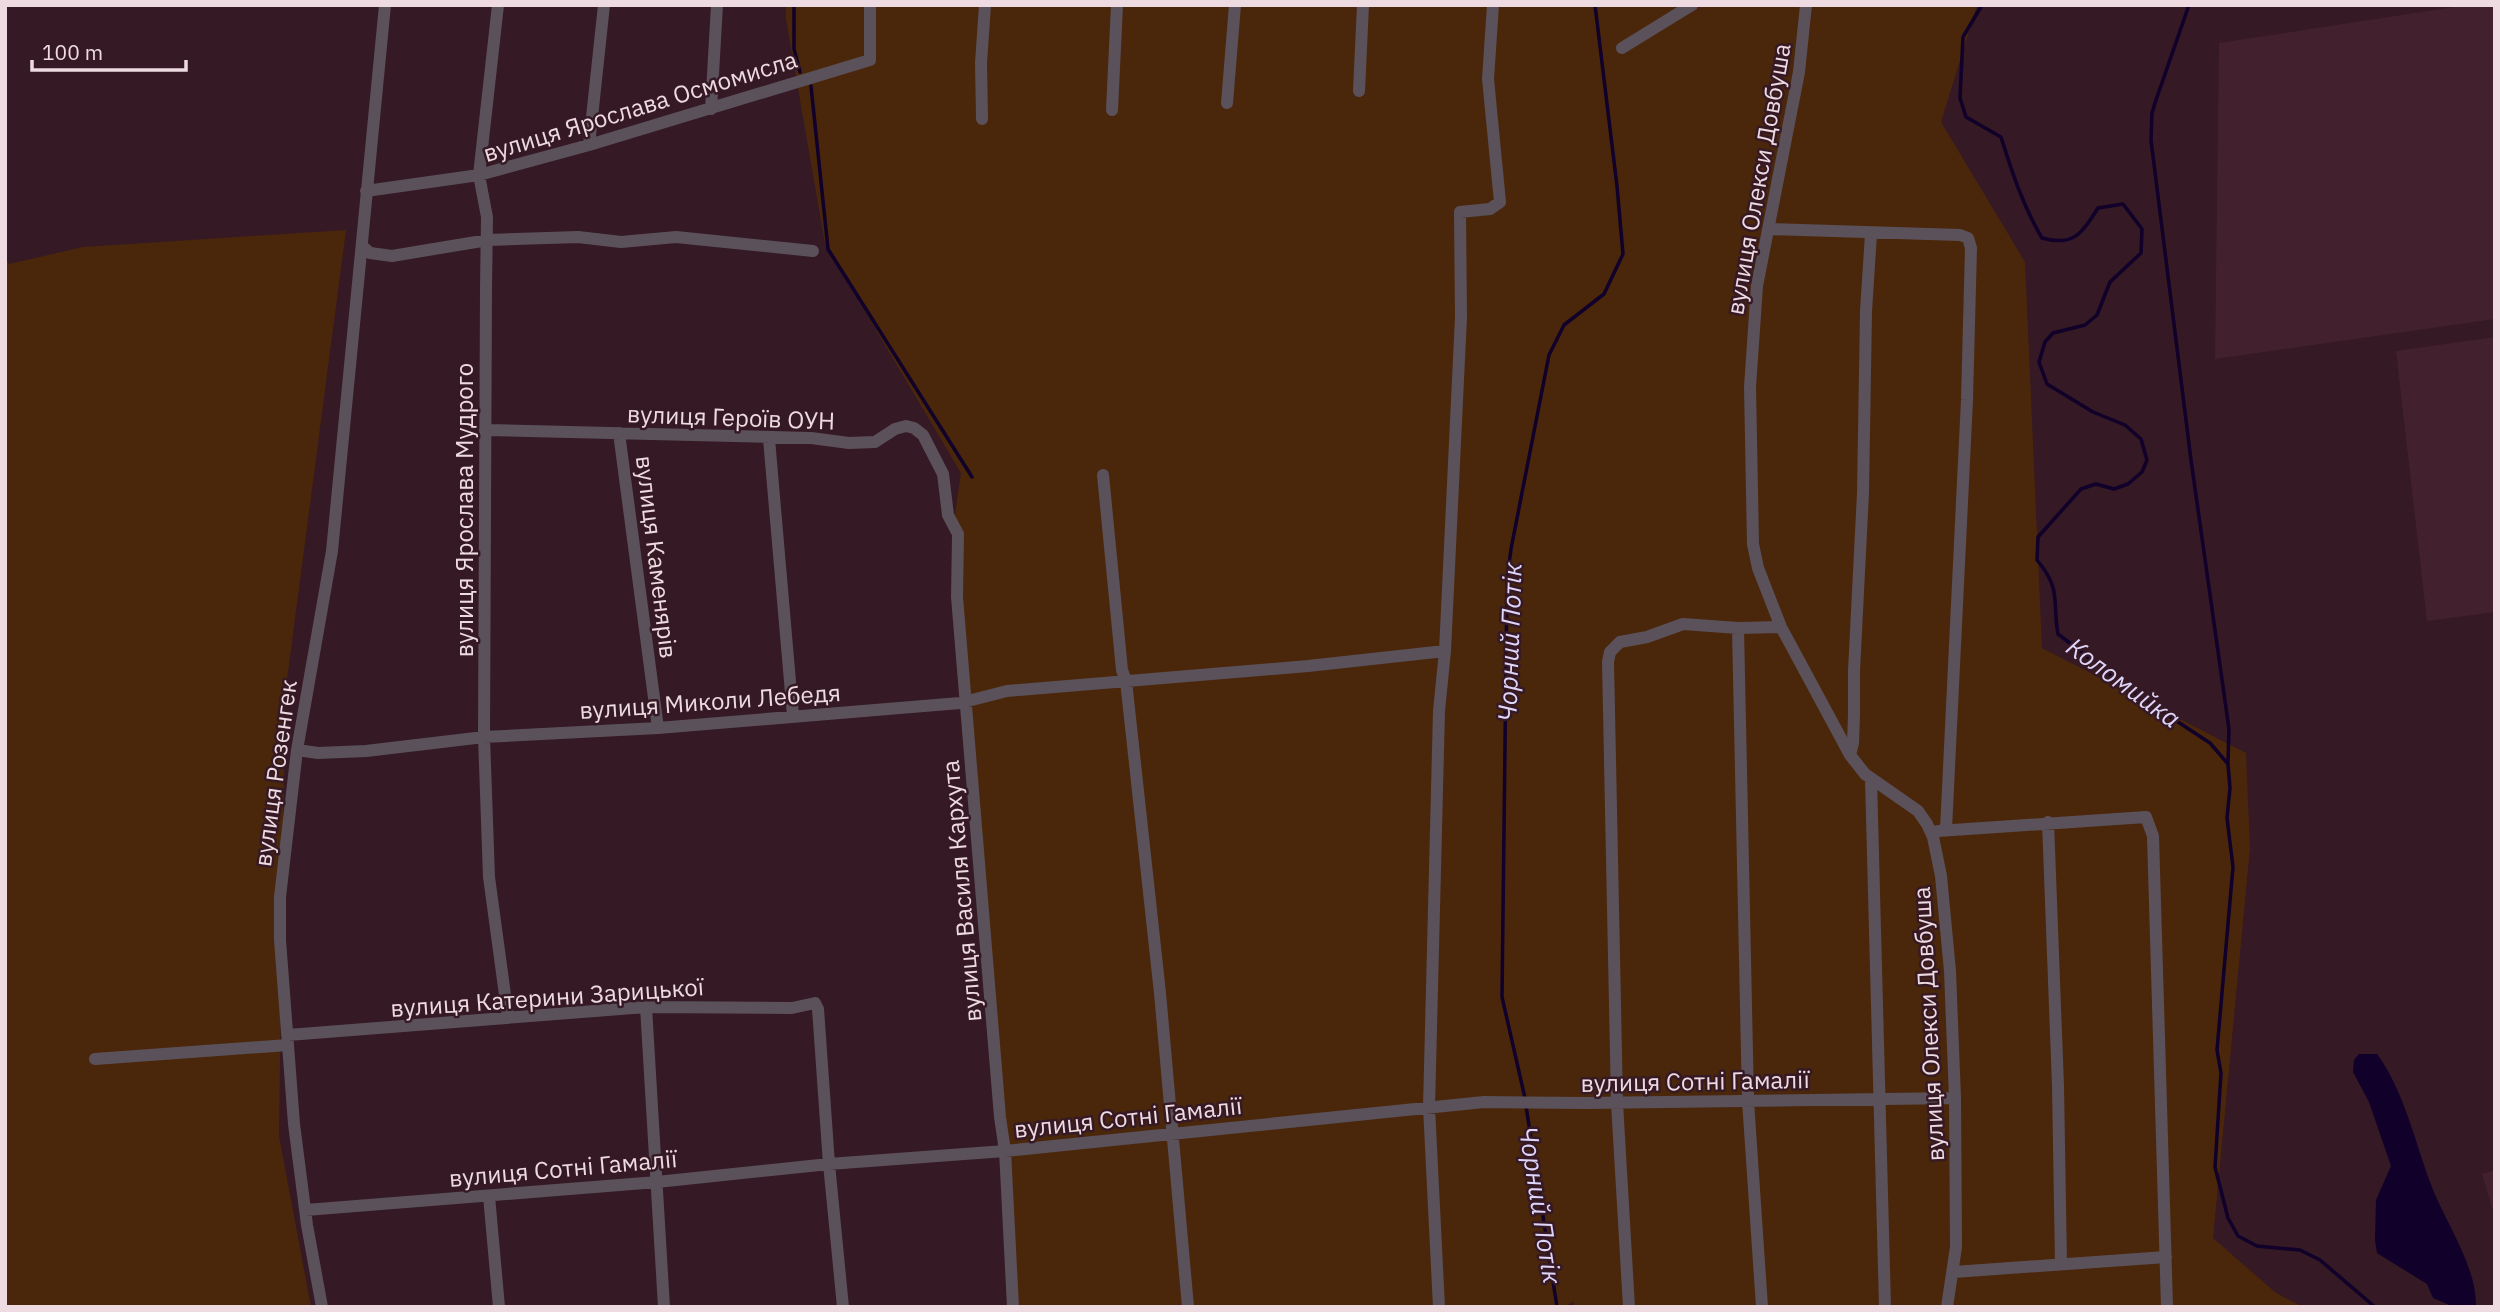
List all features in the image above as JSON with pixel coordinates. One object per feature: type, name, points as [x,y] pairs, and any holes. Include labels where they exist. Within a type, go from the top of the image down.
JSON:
[{"type":"street","name":"вулиця Розенгек","points":[[322,1307],[294,1124],[280,940],[280,897],[297,750],[332,551],[385,5]]},
{"type":"street","name":"вулиця Ярослава Мудрого","points":[[498,5],[479,175],[487,211],[488,240],[484,737],[489,877],[508,1017]]},
{"type":"street","points":[[589,145],[604,5]]},
{"type":"street","points":[[711,109],[717,5]]},
{"type":"street","name":"вулиця Ярослава Осмомисла","points":[[366,191],[479,175],[589,145],[870,60],[870,5]]},
{"type":"street","points":[[982,118],[981,63],[985,5]]},
{"type":"street","points":[[1112,110],[1118,5]]},
{"type":"street","points":[[1227,103],[1234,5]]},
{"type":"street","points":[[1359,91],[1363,5]]},
{"type":"street","points":[[1439,1307],[1429,1107],[1440,711],[1461,317],[1460,212],[1496,207],[1501,195],[1488,79],[1493,5]]},
{"type":"street","points":[[1622,48],[1692,5]]},
{"type":"street","name":"вулиця Олекси Довбуша","points":[[1806,5],[1799,72],[1759,274],[1753,332],[1750,387],[1752,535],[1758,568],[1781,627],[1850,755],[1871,779],[1918,811],[1931,832],[1941,876],[1950,971],[1955,1098],[1957,1235],[1954,1272],[1947,1307]]},
{"type":"street","points":[[1768,229],[1960,235],[1968,239],[1971,248],[1968,400],[1946,829]]},
{"type":"street","points":[[1850,755],[1854,724],[1863,493],[1866,311],[1871,234]]},
{"type":"street","points":[[362,246],[370,253],[392,256],[488,240],[578,237],[621,242],[676,237],[813,251]]},
{"type":"street","name":"вулиця Героїв ОУН","points":[[485,430],[871,443],[879,441],[901,426],[911,427],[923,435],[943,474]]},
{"type":"street","name":"вулиця Каменярів","points":[[619,433],[658,728]]},
{"type":"street","points":[[769,439],[793,716]]},
{"type":"street","name":"вулиця Василя Кархута","points":[[943,474],[948,515],[958,534],[957,597],[1000,1118],[1005,1151],[1013,1307]]},
{"type":"street","points":[[1102,475],[1122,670],[1126,681],[1160,983],[1188,1307]]},
{"type":"street","points":[[1629,1307],[1617,1103],[1614,886],[1610,810],[1610,652],[1620,642],[1647,637],[1683,624],[1738,628],[1781,627]]},
{"type":"street","points":[[1738,628],[1748,1101],[1762,1307]]},
{"type":"street","name":"вулиця Миколи Лебедя","points":[[297,750],[318,753],[366,751],[484,737],[658,728],[966,702],[1007,691],[1445,652]]},
{"type":"street","points":[[1871,779],[1885,1307]]},
{"type":"street","points":[[1931,832],[2146,817],[2153,836],[2167,1307]]},
{"type":"street","points":[[2048,822],[2058,1086],[2061,1264]]},
{"type":"street","name":"вулиця Катерини Зарицької","points":[[95,1059],[508,1017],[646,1007],[792,1008],[815,1003],[818,1009],[829,1164]]},
{"type":"street","points":[[646,1007],[664,1307]]},
{"type":"street","name":"вулиця Сотні Гамалії","points":[[306,1209],[489,1196],[829,1164],[1005,1151],[1429,1107],[1517,1103],[1955,1098]]},
{"type":"street","points":[[829,1164],[843,1307]]},
{"type":"street","points":[[489,1196],[499,1307]]},
{"type":"street","points":[[1954,1272],[2166,1257]]},
{"type":"shaded area","points":[[786,5],[1977,5],[1941,122],[2025,262],[2042,648],[2246,753],[2250,848],[2213,1238],[2276,1293],[2303,1307],[1573,1307],[1574,1301],[1564,1307],[1013,1307],[952,535],[961,473],[825,244],[786,19]]},
{"type":"shaded area","points":[[2467,5],[2495,5],[2495,319],[2215,359],[2219,43]]},
{"type":"shaded area","points":[[346,230],[285,695],[279,1136],[311,1307],[5,1307],[5,258],[9,264],[83,247]]},
{"type":"shaded area","points":[[2495,337],[2495,612],[2427,621],[2396,351]]},
{"type":"shaded area","points":[[2359,1054],[2377,1054],[2394,1083],[2436,1197],[2466,1259],[2475,1291],[2476,1307],[2454,1307],[2433,1298],[2427,1284],[2377,1253],[2376,1200],[2391,1166],[2369,1102],[2353,1072],[2354,1060]]},
{"type":"shaded area","points":[[2495,1170],[2495,1217],[2482,1174]]},
{"type":"waterway","points":[[794,5],[794,49],[800,72]]},
{"type":"waterway","name":"Чорний Потік","points":[[1525,1098],[1502,997],[1507,579],[1549,355],[1564,325],[1604,294],[1623,254],[1595,5]]},
{"type":"waterway","name":"Коломийка","points":[[1982,5],[1963,37],[1960,98],[1966,117],[2001,137],[2024,201],[2042,238],[2062,241],[2070,239],[2082,231],[2098,208],[2123,204],[2142,229],[2141,253],[2110,282],[2097,315],[2085,325],[2053,333],[2045,342],[2039,362],[2047,384],[2093,412],[2125,425],[2141,439],[2147,460],[2142,472],[2128,484],[2114,489],[2096,484],[2081,489],[2038,537],[2037,560],[2053,588],[2058,634],[2137,695],[2210,743],[2228,764],[2230,788],[2227,818],[2233,867],[2217,1050],[2221,1073],[2215,1167],[2228,1218],[2238,1236],[2257,1246],[2300,1250],[2320,1260],[2375,1307]]},
{"type":"waterway","points":[[2189,5],[2152,113],[2151,140],[2191,460],[2229,729],[2228,762]]},
{"type":"waterway","points":[[811,86],[828,249],[972,477]]},
{"type":"waterway","name":"Чорний Потік","points":[[1526,1106],[1557,1307]]}]
